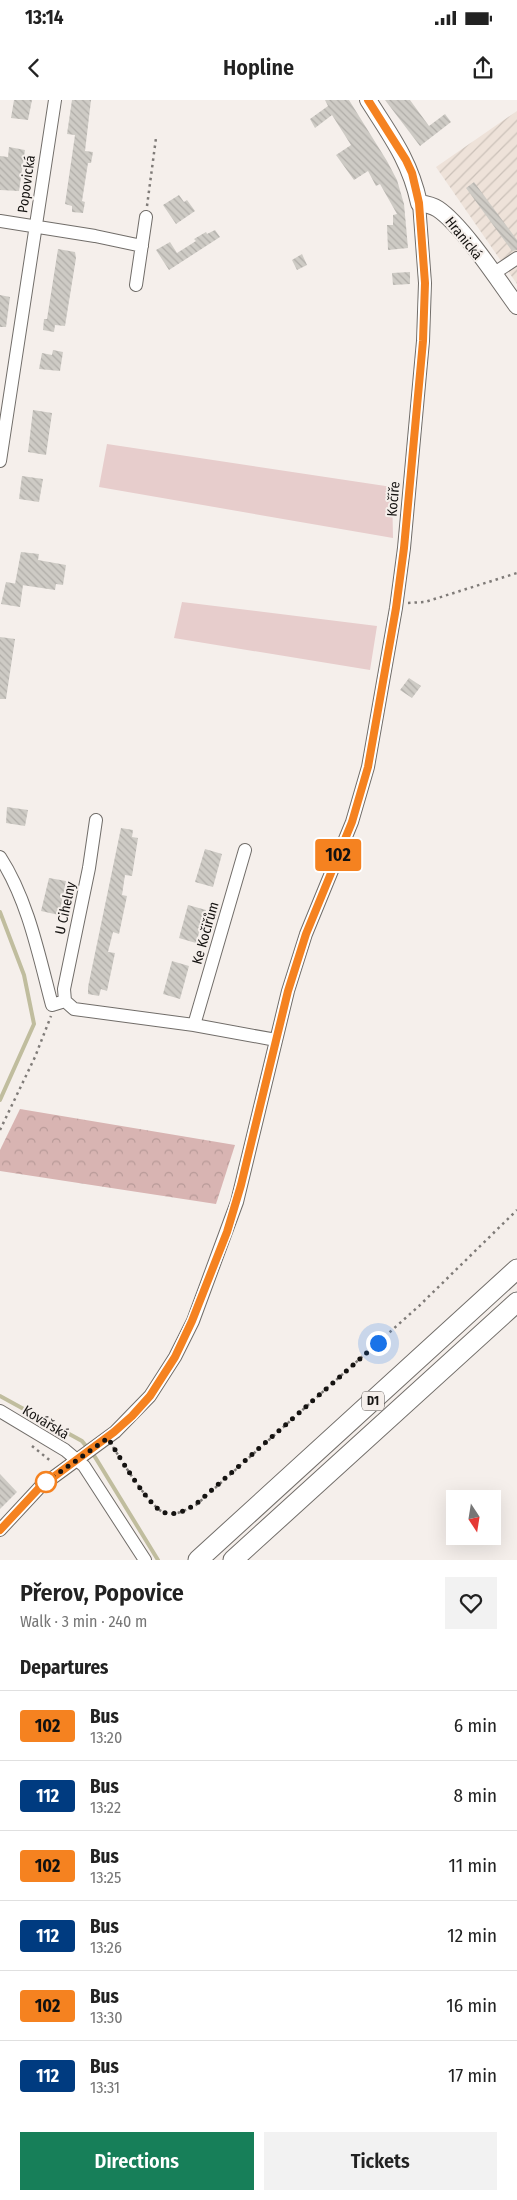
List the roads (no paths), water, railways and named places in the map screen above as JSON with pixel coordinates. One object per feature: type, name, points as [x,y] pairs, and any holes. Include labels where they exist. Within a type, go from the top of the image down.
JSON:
[{"type":"highway","name":"D1","points":[[198,1560],[517,1269]]},
{"type":"highway","name":"D1","points":[[233,1560],[517,1302]]},
{"type":"main road","points":[[368,100],[406,160],[412,173],[419,203]]},
{"type":"main road","name":"Hranická","points":[[419,203],[433,206],[445,214],[517,306]]},
{"type":"street","name":"Popovická","points":[[55,100],[36,226],[142,246]]},
{"type":"street","name":"Kočíře","points":[[0,1530],[40,1487],[103,1441],[132,1416],[150,1396],[175,1357],[192,1321],[237,1202],[288,991],[306,934],[361,795],[368,767],[397,601],[423,341],[425,283],[419,203]]},
{"type":"street","points":[[136,285],[146,217]]},
{"type":"street","points":[[0,220],[36,226],[0,461]]},
{"type":"street","points":[[493,274],[517,258]]},
{"type":"street","name":"U Cihelny","points":[[58,1003],[64,989],[89,868],[96,820]]},
{"type":"street","name":"Ke Kočiřům","points":[[194,1025],[244,850]]},
{"type":"street","points":[[0,857],[16,886],[58,1003],[74,1008],[194,1025],[276,1040]]},
{"type":"street","name":"Kovářská","points":[[0,1411],[81,1456],[84,1466],[104,1494],[145,1560]]},
{"type":"waterway","points":[[0,912],[24,975],[34,1024],[0,1100]]},
{"type":"waterway","points":[[0,1396],[82,1441],[95,1457],[158,1560]]}]
